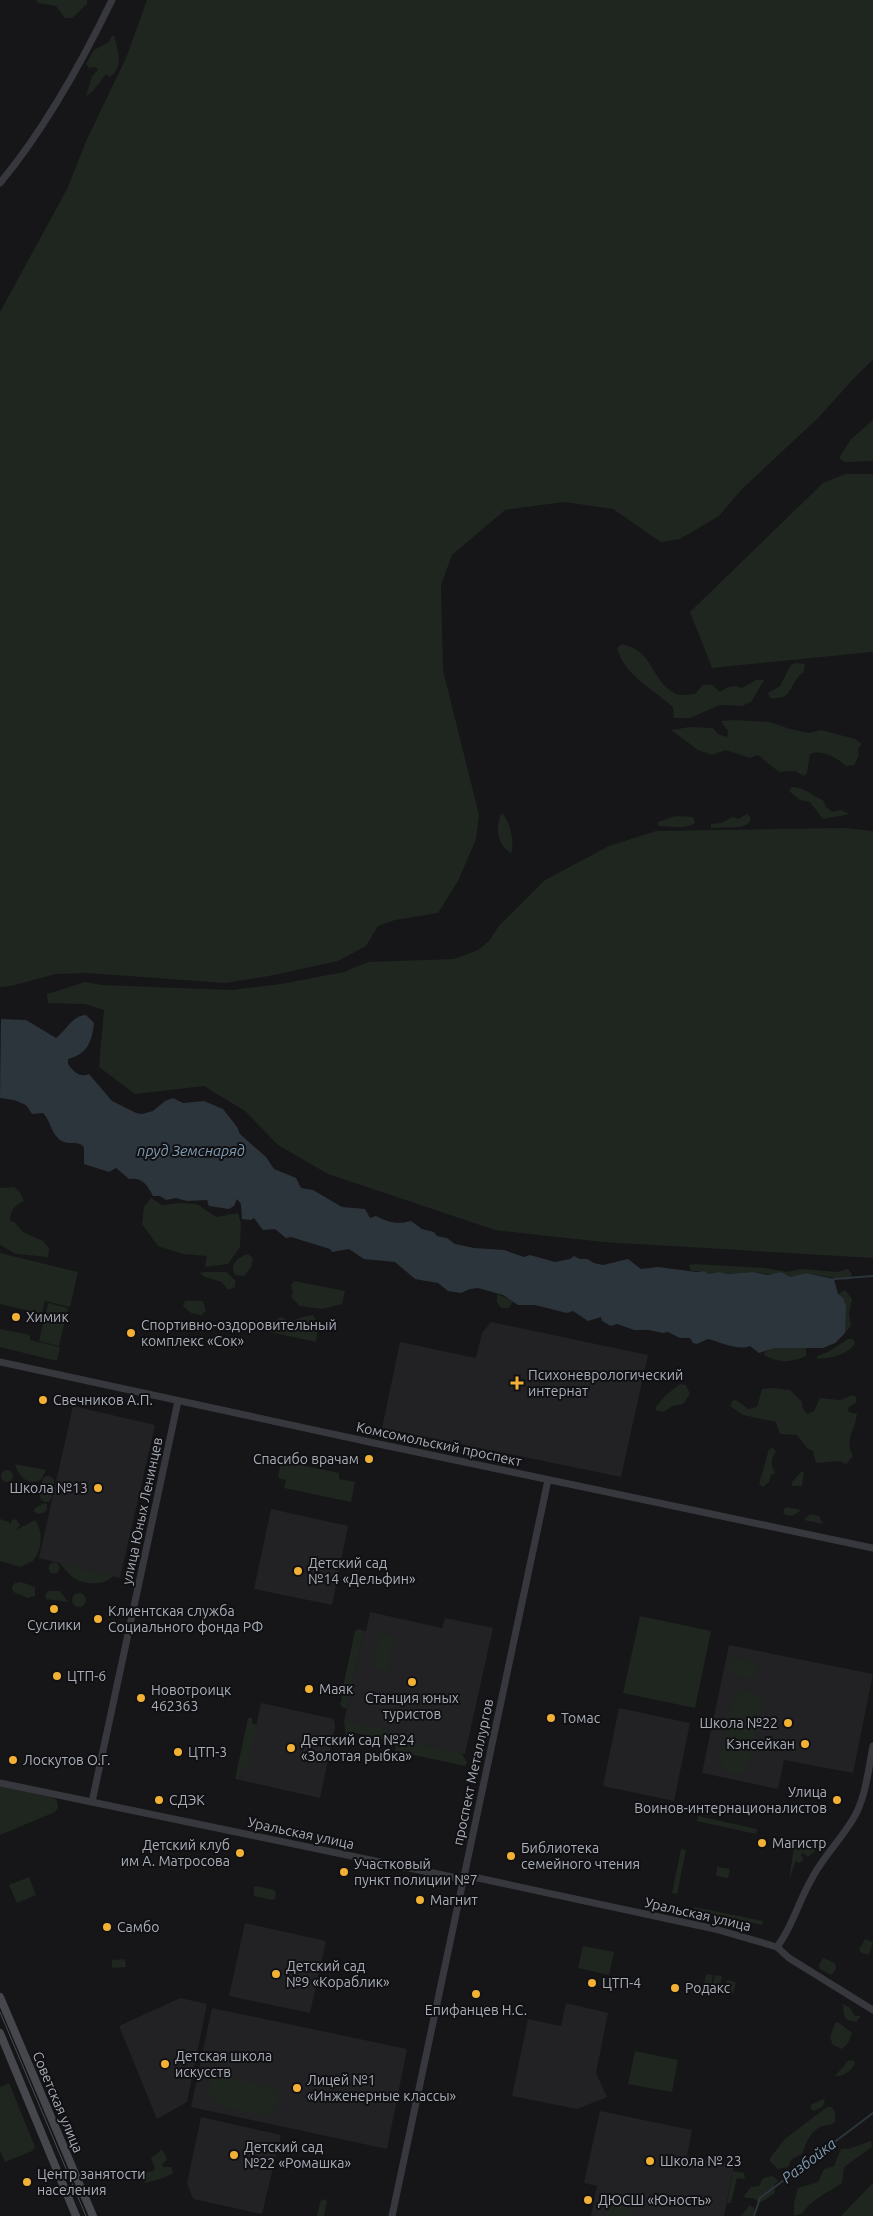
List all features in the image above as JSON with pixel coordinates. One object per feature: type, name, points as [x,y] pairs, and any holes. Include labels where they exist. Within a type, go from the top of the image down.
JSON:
[{"type":"main road","name":"Советская улица","points":[[0,1997],[92,2216]]},
{"type":"main road","name":"Советская улица","points":[[0,2033],[76,2216]]},
{"type":"street","points":[[0,183],[19,160],[50,113],[112,0]]},
{"type":"street","name":"Комсомольский проспект","points":[[0,1362],[873,1548]]},
{"type":"street","name":"улица Юных Ленинцев","points":[[92,1802],[178,1401]]},
{"type":"street","name":"проспект Металлургов","points":[[392,2216],[548,1480]]},
{"type":"street","points":[[777,1947],[785,1937],[810,1882],[835,1842],[853,1820],[862,1802],[873,1746]]},
{"type":"street","name":"Уральская улица","points":[[0,1783],[462,1879],[478,1878],[708,1927],[777,1947],[789,1958],[873,2010]]},
{"type":"shaded area","points":[[36,0],[87,0],[87,4],[72,18],[65,18],[56,6],[38,3]]},
{"type":"shaded area","points":[[147,0],[873,0],[873,360],[818,418],[742,489],[719,516],[680,539],[661,542],[613,509],[564,502],[505,510],[452,555],[441,585],[443,670],[479,815],[476,839],[458,881],[438,913],[395,920],[378,926],[366,946],[338,961],[269,976],[225,983],[87,973],[56,974],[11,986],[0,987],[0,312],[67,189],[87,139],[126,58]]},
{"type":"shaded area","points":[[112,36],[114,36],[119,58],[117,68],[110,77],[106,74],[92,92],[86,96],[92,76],[98,70],[96,67],[89,68],[86,64],[94,50],[109,42]]},
{"type":"shaded area","points":[[873,420],[873,461],[845,462],[839,458],[851,439]]},
{"type":"shaded area","points":[[845,474],[873,474],[873,655],[872,652],[712,668],[690,612],[823,483]]},
{"type":"shaded area","points":[[622,644],[641,653],[647,659],[661,682],[678,695],[695,694],[703,685],[712,685],[720,692],[731,686],[742,688],[756,680],[764,680],[751,702],[742,706],[720,705],[690,718],[674,718],[673,707],[640,681],[626,666],[617,648]]},
{"type":"shaded area","points":[[796,663],[805,664],[804,672],[795,681],[788,694],[784,697],[770,698],[768,693],[780,686],[791,665]]},
{"type":"shaded area","points":[[721,721],[770,722],[809,733],[821,730],[855,739],[862,744],[858,749],[859,755],[854,765],[846,766],[834,757],[824,753],[810,754],[807,773],[804,776],[795,771],[779,772],[758,755],[750,758],[726,750],[712,755],[698,750],[671,730],[690,727],[713,728],[718,734],[727,737],[728,731]]},
{"type":"shaded area","points":[[792,787],[805,790],[823,800],[826,807],[833,812],[841,810],[850,814],[823,819],[810,802],[800,800],[789,791]]},
{"type":"shaded area","points":[[502,813],[511,832],[511,853],[500,841],[498,824]]},
{"type":"shaded area","points":[[747,814],[751,818],[749,823],[741,827],[711,828],[711,824],[721,823],[733,817],[738,819]]},
{"type":"shaded area","points":[[675,816],[693,817],[695,823],[686,827],[658,826],[658,822]]},
{"type":"shaded area","points":[[847,828],[873,831],[873,1258],[603,1242],[495,1230],[328,1174],[278,1145],[245,1111],[204,1086],[135,1094],[99,1067],[104,1010],[85,1004],[48,1003],[47,994],[85,982],[102,985],[232,990],[281,984],[344,972],[368,962],[454,959],[478,950],[489,941],[499,926],[545,880],[609,846],[656,831]]},
{"type":"shaded area","points":[[14,1187],[20,1192],[24,1201],[13,1209],[10,1221],[14,1222],[23,1232],[43,1241],[49,1248],[48,1257],[16,1254],[0,1245],[0,1188]]},
{"type":"shaded area","points":[[151,1198],[162,1205],[178,1203],[197,1204],[216,1217],[238,1213],[241,1223],[240,1247],[228,1264],[205,1267],[207,1256],[183,1254],[158,1246],[142,1224],[144,1207]]},
{"type":"shaded area","points":[[0,1253],[78,1272],[70,1307],[45,1301],[42,1314],[0,1304]]},
{"type":"shaded area","points":[[248,1254],[253,1258],[251,1267],[244,1276],[235,1275],[233,1271],[234,1264],[241,1257]]},
{"type":"shaded area","points":[[689,1265],[765,1268],[787,1272],[801,1269],[838,1272],[848,1269],[852,1274],[850,1279],[846,1280],[806,1273],[790,1277],[753,1272],[728,1274],[719,1272],[709,1274],[704,1271],[691,1271]]},
{"type":"shaded area","points":[[226,1272],[235,1280],[235,1287],[228,1290],[222,1282],[205,1277],[200,1273]]},
{"type":"shaded area","points":[[294,1281],[345,1291],[342,1304],[322,1309],[300,1306],[291,1297],[293,1293],[291,1285]]},
{"type":"shaded area","points":[[845,1290],[852,1299],[849,1314],[851,1326],[845,1333],[838,1294]]},
{"type":"shaded area","points":[[497,1294],[513,1301],[509,1308],[501,1308],[497,1302]]},
{"type":"shaded area","points":[[185,1301],[203,1301],[206,1311],[201,1315],[191,1313],[183,1306]]},
{"type":"shaded area","points":[[48,1303],[68,1308],[59,1346],[39,1341]]},
{"type":"shaded area","points":[[313,1315],[318,1324],[316,1342],[270,1332],[278,1318],[282,1317],[290,1323],[299,1318]]},
{"type":"shaded area","name":"Психоневрологический интернат","points":[[491,1322],[648,1355],[621,1477],[382,1428],[400,1342],[476,1358],[482,1333]]},
{"type":"shaded area","points":[[0,1329],[30,1335],[30,1340],[60,1347],[57,1361],[0,1347]]},
{"type":"shaded area","points":[[848,1339],[853,1339],[855,1343],[844,1353],[833,1357],[817,1359],[817,1356],[828,1352]]},
{"type":"shaded area","points":[[775,1348],[806,1348],[806,1356],[785,1361],[774,1360],[764,1355],[766,1351]]},
{"type":"shaded area","points":[[680,1384],[686,1385],[690,1394],[683,1404],[673,1406],[663,1412],[657,1411],[655,1408],[666,1395]]},
{"type":"shaded area","points":[[762,1389],[790,1390],[802,1402],[802,1407],[807,1414],[814,1411],[820,1398],[840,1400],[853,1395],[856,1397],[856,1402],[848,1408],[849,1412],[857,1414],[850,1440],[853,1456],[846,1464],[840,1461],[816,1463],[813,1451],[807,1448],[797,1435],[780,1434],[776,1422],[743,1415],[730,1406],[733,1400],[738,1401],[748,1409],[757,1407]]},
{"type":"shaded area","name":"Школа №13","points":[[73,1406],[155,1425],[120,1578],[39,1558]]},
{"type":"shaded area","points":[[773,1448],[776,1452],[772,1462],[775,1473],[771,1475],[769,1482],[763,1487],[759,1484],[769,1449]]},
{"type":"shaded area","points":[[281,1461],[339,1473],[339,1479],[355,1482],[351,1502],[284,1488],[286,1480],[278,1478]]},
{"type":"shaded area","points":[[15,1464],[46,1470],[41,1480],[31,1482],[21,1476]]},
{"type":"shaded area","points":[[7,1470],[13,1476],[7,1482],[1,1476]]},
{"type":"shaded area","points":[[802,1471],[804,1472],[802,1486],[792,1486],[792,1482]]},
{"type":"shaded area","points":[[46,1476],[50,1476],[54,1482],[50,1488],[46,1488],[42,1484],[42,1480]]},
{"type":"shaded area","points":[[46,1490],[52,1496],[46,1502],[40,1496]]},
{"type":"shaded area","points":[[44,1503],[47,1504],[47,1510],[37,1514],[34,1511],[35,1508]]},
{"type":"shaded area","points":[[787,1507],[801,1510],[791,1516],[783,1513]]},
{"type":"shaded area","name":"Детский сад №14 «Дельфин»","points":[[271,1509],[348,1526],[332,1605],[254,1589]]},
{"type":"shaded area","points":[[810,1514],[819,1516],[823,1524],[804,1520]]},
{"type":"shaded area","points":[[0,1519],[9,1522],[10,1525],[12,1520],[16,1519],[20,1525],[16,1530],[35,1520],[40,1530],[41,1540],[33,1561],[20,1567],[0,1561]]},
{"type":"shaded area","points":[[54,1562],[60,1568],[54,1574],[48,1568]]},
{"type":"shaded area","points":[[60,1563],[113,1576],[100,1583],[83,1582],[72,1577]]},
{"type":"shaded area","points":[[21,1582],[35,1587],[35,1596],[28,1598],[13,1592],[12,1587],[15,1583]]},
{"type":"shaded area","points":[[48,1591],[60,1591],[68,1602],[46,1599],[45,1595]]},
{"type":"shaded area","points":[[76,1593],[82,1593],[86,1600],[82,1607],[76,1607],[72,1603],[72,1597]]},
{"type":"shaded area","points":[[370,1612],[442,1628],[445,1618],[493,1628],[465,1754],[390,1738],[344,1721]]},
{"type":"shaded area","points":[[640,1616],[711,1631],[695,1708],[623,1693]]},
{"type":"shaded area","points":[[358,1629],[364,1631],[347,1708],[343,1708],[340,1704],[341,1696],[355,1631]]},
{"type":"shaded area","points":[[379,1635],[394,1638],[387,1671],[372,1668]]},
{"type":"shaded area","name":"Школа №22","points":[[729,1645],[873,1674],[853,1773],[784,1760],[778,1789],[702,1773]]},
{"type":"shaded area","points":[[731,1657],[758,1663],[754,1679],[727,1673]]},
{"type":"shaded area","points":[[746,1690],[757,1694],[762,1704],[748,1765],[743,1772],[737,1774],[728,1773],[723,1768],[720,1757],[734,1698],[739,1692]]},
{"type":"shaded area","name":"Детский сад №24 «Золотая рыбка»","points":[[261,1703],[334,1719],[335,1727],[320,1798],[240,1780],[242,1768],[247,1769]]},
{"type":"shaded area","points":[[619,1708],[690,1723],[674,1801],[603,1786]]},
{"type":"shaded area","points":[[248,1718],[252,1718],[252,1723],[257,1725],[247,1769],[242,1769],[240,1780],[235,1779]]},
{"type":"shaded area","points":[[344,1721],[388,1730],[391,1738],[461,1753],[467,1762],[465,1766],[395,1751],[396,1742],[351,1732],[349,1736],[346,1736]]},
{"type":"shaded area","points":[[0,1786],[54,1798],[57,1801],[58,1808],[55,1812],[0,1835]]},
{"type":"shaded area","points":[[698,1816],[757,1829],[756,1834],[697,1821]]},
{"type":"shaded area","points":[[795,1841],[805,1845],[815,1845],[815,1851],[808,1857],[803,1853],[801,1854],[803,1860],[799,1863],[796,1861],[789,1879]]},
{"type":"shaded area","points":[[681,1849],[686,1850],[677,1894],[672,1893]]},
{"type":"shaded area","points":[[717,1867],[730,1869],[728,1878],[716,1876]]},
{"type":"shaded area","points":[[29,1877],[36,1895],[17,1903],[9,1885]]},
{"type":"shaded area","points":[[254,1887],[274,1890],[276,1892],[275,1899],[254,1896]]},
{"type":"shaded area","points":[[694,1907],[763,1921],[762,1925],[693,1910]]},
{"type":"shaded area","name":"Детский сад №9 «Кораблик»","points":[[245,1923],[326,1941],[310,2013],[229,1996]]},
{"type":"shaded area","points":[[865,1939],[873,1942],[869,1955],[859,1950]]},
{"type":"shaded area","points":[[583,1946],[614,1952],[609,1975],[578,1968]]},
{"type":"shaded area","points":[[823,1958],[835,1963],[836,1969],[831,1975],[820,1969],[819,1965]]},
{"type":"shaded area","points":[[125,1959],[126,1967],[112,1968],[112,1960]]},
{"type":"shaded area","points":[[706,1974],[713,1975],[710,1990],[703,1989]]},
{"type":"shaded area","points":[[715,1975],[722,1976],[718,1994],[711,1992]]},
{"type":"shaded area","points":[[727,1980],[736,1982],[733,1994],[724,1992]]},
{"type":"shaded area","name":"Детская школа искусств","points":[[180,1998],[207,2004],[187,2102],[157,2119],[119,2026]]},
{"type":"shaded area","points":[[566,2003],[608,2013],[596,2073],[607,2097],[577,2109],[512,2096],[528,2019],[561,2026]]},
{"type":"shaded area","points":[[843,2004],[850,2008],[855,2016],[861,2016],[856,2022],[847,2020],[844,2015]]},
{"type":"shaded area","name":"Лицей №1 «Инженерные классы»","points":[[212,2008],[407,2049],[387,2149],[191,2107]]},
{"type":"shaded area","points":[[838,2022],[852,2033],[848,2043],[842,2049],[833,2045],[830,2038],[835,2023]]},
{"type":"shaded area","points":[[635,2051],[678,2060],[672,2092],[628,2084]]},
{"type":"shaded area","points":[[853,2060],[854,2066],[849,2071],[841,2076],[835,2076],[848,2061]]},
{"type":"shaded area","points":[[224,2076],[272,2088],[278,2096],[275,2109],[269,2114],[262,2115],[228,2108],[219,2104],[209,2094],[209,2087],[215,2079]]},
{"type":"shaded area","points":[[9,2083],[35,2147],[32,2151],[5,2162],[0,2151],[0,2087]]},
{"type":"shaded area","points":[[823,2099],[825,2101],[822,2107],[814,2111],[811,2109],[811,2105]]},
{"type":"shaded area","points":[[827,2107],[832,2107],[835,2112],[835,2122],[816,2129],[808,2139],[802,2154],[792,2159],[788,2167],[778,2169],[770,2161],[770,2158],[785,2139]]},
{"type":"shaded area","name":"Школа № 23","points":[[600,2111],[692,2130],[687,2156],[734,2165],[724,2216],[591,2216],[597,2186],[584,2183]]},
{"type":"shaded area","name":"Детский сад №22 «Ромашка»","points":[[201,2117],[281,2135],[262,2214],[193,2199],[187,2183]]},
{"type":"shaded area","points":[[871,2141],[872,2147],[844,2167],[842,2183],[815,2200],[803,2213],[794,2216],[794,2203],[798,2188],[818,2182],[824,2169],[834,2166],[841,2149],[852,2148]]},
{"type":"shaded area","points":[[161,2150],[164,2152],[167,2160],[162,2164],[163,2167],[171,2167],[173,2173],[146,2183],[142,2180],[144,2173],[153,2171],[155,2168],[151,2158]]},
{"type":"shaded area","points":[[733,2171],[744,2173],[745,2177],[744,2179],[737,2178],[731,2203],[727,2203]]},
{"type":"shaded area","points":[[773,2176],[778,2181],[774,2185],[775,2193],[760,2203],[753,2198],[746,2198],[744,2196],[751,2187],[759,2186],[763,2178]]},
{"type":"shaded area","points":[[873,2183],[873,2216],[841,2216]]},
{"type":"shaded area","points":[[323,2199],[327,2201],[324,2216],[317,2216],[320,2202]]},
{"type":"shaded area","points":[[619,2202],[630,2207],[633,2216],[605,2216],[609,2206]]},
{"type":"shaded area","points":[[750,2205],[754,2208],[754,2216],[741,2216]]},
{"type":"water","name":"пруд Земснаряд","points":[[86,1015],[94,1023],[92,1036],[88,1046],[80,1054],[68,1059],[68,1064],[79,1074],[89,1074],[112,1101],[142,1114],[153,1111],[165,1101],[173,1098],[183,1103],[204,1101],[223,1109],[240,1134],[266,1157],[274,1169],[296,1178],[301,1188],[313,1190],[342,1207],[365,1209],[370,1218],[376,1216],[397,1223],[411,1221],[422,1229],[434,1232],[437,1236],[447,1238],[455,1244],[474,1248],[504,1250],[524,1257],[530,1255],[555,1262],[570,1259],[574,1256],[603,1265],[628,1259],[641,1269],[658,1267],[696,1272],[704,1271],[709,1274],[719,1272],[728,1274],[753,1272],[768,1275],[781,1272],[790,1277],[806,1273],[834,1279],[838,1294],[843,1298],[846,1306],[845,1333],[835,1343],[823,1348],[775,1348],[759,1353],[750,1346],[735,1347],[708,1339],[697,1344],[693,1343],[690,1338],[680,1338],[668,1332],[634,1330],[617,1324],[611,1326],[602,1321],[601,1317],[588,1321],[573,1311],[567,1313],[535,1305],[518,1305],[503,1295],[478,1288],[461,1293],[448,1291],[438,1283],[415,1279],[395,1262],[364,1259],[349,1249],[332,1252],[330,1249],[291,1237],[286,1238],[275,1229],[263,1230],[254,1218],[251,1220],[242,1219],[241,1204],[237,1199],[234,1206],[229,1209],[209,1206],[207,1200],[187,1201],[176,1198],[166,1200],[160,1196],[153,1196],[144,1183],[138,1179],[129,1179],[116,1168],[109,1172],[84,1164],[84,1148],[82,1145],[65,1142],[58,1138],[43,1113],[32,1114],[26,1105],[14,1100],[0,1098],[1,1019],[26,1020],[56,1038],[73,1021]]},
{"type":"waterway","points":[[834,1279],[873,1276]]},
{"type":"waterway","name":"Разбойка","points":[[754,2216],[760,2198],[873,2113]]},
{"type":"tram line","points":[[0,2012],[86,2216]]},
{"type":"place","name":"Химик","points":[[16,1317]]},
{"type":"place","name":"Спортивно-оздоровительный комплекс «Сок»","points":[[131,1333]]},
{"type":"place","name":"Психоневрологический интернат","points":[[517,1383]]},
{"type":"place","name":"Свечников А.П.","points":[[43,1400]]},
{"type":"place","name":"Спасибо врачам","points":[[369,1459]]},
{"type":"place","name":"Школа №13","points":[[98,1488]]},
{"type":"place","name":"Детский сад №14 «Дельфин»","points":[[298,1571]]},
{"type":"place","name":"Суслики","points":[[54,1609]]},
{"type":"place","name":"Клиентская служба Социального фонда РФ","points":[[98,1619]]},
{"type":"place","name":"ЦТП-6","points":[[57,1676]]},
{"type":"place","name":"Станция юных туристов","points":[[412,1682]]},
{"type":"place","name":"Маяк","points":[[309,1689]]},
{"type":"place","name":"Новотроицк 462363","points":[[141,1698]]},
{"type":"place","name":"Томас","points":[[551,1718]]},
{"type":"place","name":"Школа №22","points":[[788,1723]]},
{"type":"place","name":"Кэнсейкан","points":[[805,1744]]},
{"type":"place","name":"Детский сад №24 «Золотая рыбка»","points":[[291,1748]]},
{"type":"place","name":"ЦТП-3","points":[[178,1752]]},
{"type":"place","name":"Лоскутов О.Г.","points":[[13,1760]]},
{"type":"place","name":"СДЭК","points":[[159,1800]]},
{"type":"place","name":"Улица Воинов-интернационалистов","points":[[837,1800]]},
{"type":"place","name":"Магистр","points":[[762,1843]]},
{"type":"place","name":"Детский клуб им А. Матросова","points":[[240,1853]]},
{"type":"place","name":"Библиотека семейного чтения","points":[[511,1856]]},
{"type":"place","name":"Участковый пункт полиции №7","points":[[344,1872]]},
{"type":"place","name":"Магнит","points":[[420,1900]]},
{"type":"place","name":"Самбо","points":[[107,1927]]},
{"type":"place","name":"Детский сад №9 «Кораблик»","points":[[276,1974]]},
{"type":"place","name":"ЦТП-4","points":[[592,1983]]},
{"type":"place","name":"Родакс","points":[[675,1988]]},
{"type":"place","name":"Епифанцев Н.С.","points":[[476,1994]]},
{"type":"place","name":"Детская школа искусств","points":[[165,2064]]},
{"type":"place","name":"Лицей №1 «Инженерные классы»","points":[[297,2088]]},
{"type":"place","name":"Детский сад №22 «Ромашка»","points":[[234,2155]]},
{"type":"place","name":"Школа № 23","points":[[650,2161]]},
{"type":"place","name":"Центр занятости населения","points":[[27,2182]]},
{"type":"place","name":"ДЮСШ «Юность»","points":[[588,2200]]}]
